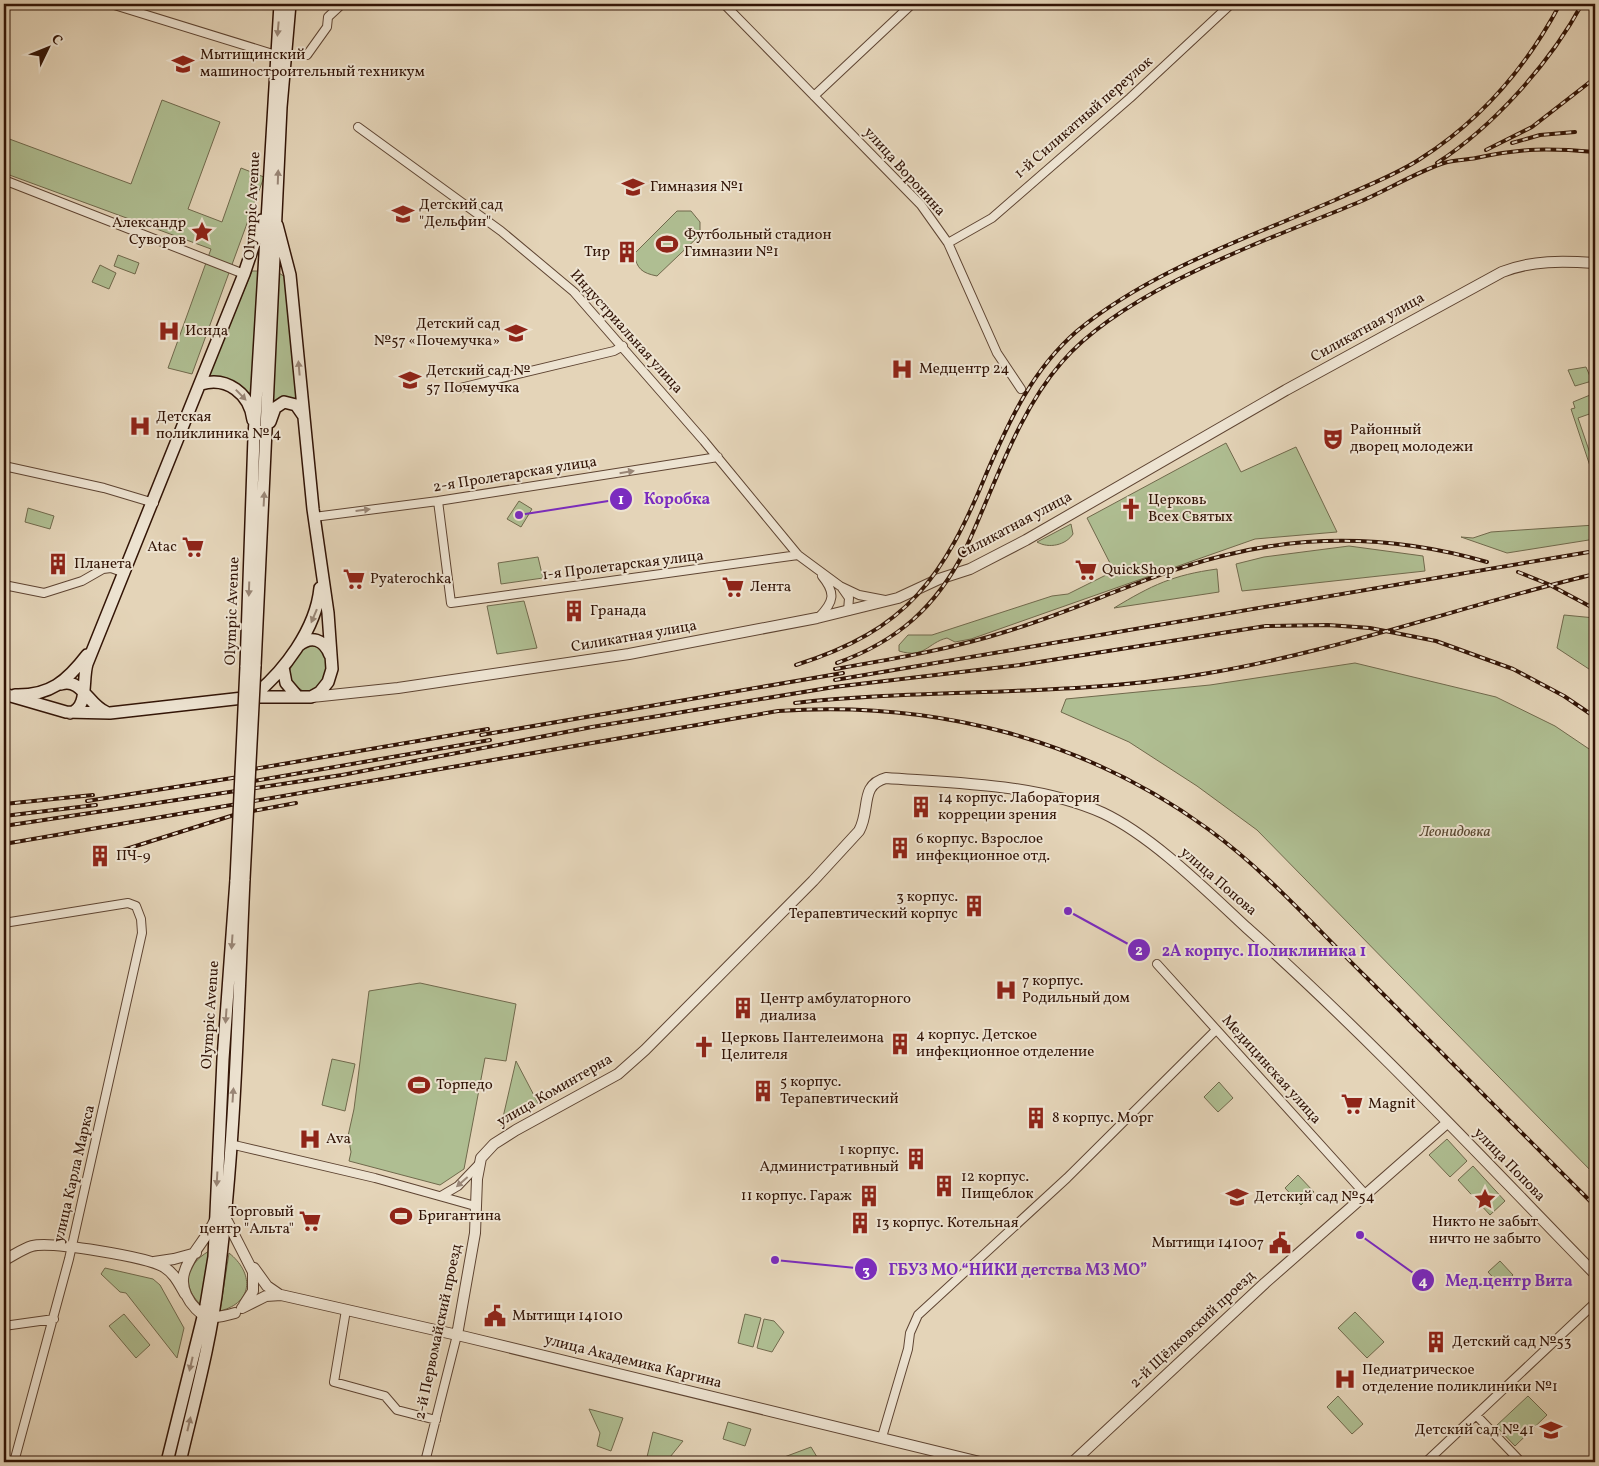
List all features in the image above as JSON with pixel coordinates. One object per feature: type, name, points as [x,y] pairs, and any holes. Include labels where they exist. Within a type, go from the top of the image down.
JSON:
[{"type":"main road","name":"Olympic Avenue","points":[[251,666],[254,436],[280,4]]},
{"type":"main road","name":"Olympic Avenue","points":[[180,1462],[208,1316],[218,1246],[251,666],[267,438],[281,107],[290,4]]},
{"type":"main road","points":[[94,645],[54,692],[53,700],[56,707],[66,712],[81,706],[84,672],[94,645],[154,503],[201,384],[244,274],[267,206]]},
{"type":"main road","points":[[4,694],[66,712],[110,713],[252,697],[311,697],[325,687],[331,674],[327,606],[321,576],[314,517],[290,275],[277,225]]},
{"type":"main road","points":[[201,384],[213,382],[226,384],[242,395],[248,402],[252,413],[254,436]]},
{"type":"main road","points":[[267,438],[272,412],[281,403],[293,403],[300,409],[303,417]]},
{"type":"main road","points":[[252,697],[271,682],[283,667],[316,614],[321,576]]},
{"type":"main road","points":[[294,650],[306,640],[315,640],[327,646],[331,656]]},
{"type":"main road","points":[[283,667],[286,683],[297,696]]},
{"type":"main road","points":[[4,694],[27,694],[71,683],[98,708],[110,713]]},
{"type":"main road","name":"Olympic Avenue","points":[[220,1218],[230,1144],[240,880]]},
{"type":"main road","name":"Olympic Avenue","points":[[167,1462],[205,1330]]},
{"type":"street","points":[[111,4],[276,55]]},
{"type":"street","points":[[307,55],[327,27],[328,17],[342,4]]},
{"type":"street","name":"улица Воронина","points":[[724,4],[921,205],[948,243],[997,353],[1021,389]]},
{"type":"street","points":[[814,96],[912,4]]},
{"type":"street","name":"1-й Силикатный переулок","points":[[948,243],[992,218],[1130,98],[1231,4]]},
{"type":"street","name":"Индустриальная улица","points":[[358,127],[501,231],[574,292],[718,457],[798,555],[840,586],[859,595],[889,600]]},
{"type":"street","points":[[4,180],[244,274]]},
{"type":"street","name":"Силикатная улица","points":[[311,697],[349,694],[556,666],[817,618],[889,600],[970,569],[1026,540],[1279,394],[1502,272],[1522,265],[1554,261],[1595,263]]},
{"type":"street","points":[[460,388],[614,351],[623,346]]},
{"type":"street","name":"2-я Пролетарская улица","points":[[314,517],[438,501],[718,457]]},
{"type":"street","points":[[4,466],[104,488],[154,503]]},
{"type":"street","name":"1-я Пролетарская улица","points":[[438,501],[451,603],[798,555]]},
{"type":"street","points":[[4,585],[44,593],[82,581],[103,568],[111,568],[125,573]]},
{"type":"street","name":"Индустриальная улица","points":[[817,618],[831,604],[832,598],[831,589],[818,571]]},
{"type":"street","points":[[840,586],[849,598],[848,611]]},
{"type":"street","points":[[331,674],[336,687],[349,694]]},
{"type":"street","name":"улица Попова","points":[[876,780],[886,778],[1041,794],[1103,814],[1139,836],[1199,884],[1281,958],[1595,1274]]},
{"type":"street","name":"улица Коминтерна","points":[[480,1163],[494,1144],[618,1074],[644,1050],[808,886],[859,831],[864,823],[869,789],[876,780]]},
{"type":"street","name":"улица Карла Маркса","points":[[4,923],[119,902],[136,906],[142,920],[142,933],[72,1247],[14,1462]]},
{"type":"street","name":"Медицинская улица","points":[[1157,964],[1365,1194]]},
{"type":"street","points":[[882,1437],[908,1349],[910,1333],[918,1315],[1067,1178],[1216,1030]]},
{"type":"street","name":"2-й Щёлковский проезд","points":[[1073,1462],[1265,1283],[1447,1123]]},
{"type":"street","points":[[230,1144],[475,1206],[480,1163]]},
{"type":"street","points":[[441,1196],[458,1186],[480,1163]]},
{"type":"street","name":"2-й Первомайский проезд","points":[[426,1462],[457,1335],[475,1233],[475,1206]]},
{"type":"street","name":"Olympic Avenue","points":[[220,1218],[246,1259],[254,1280],[253,1291],[238,1310],[205,1330],[187,1298],[182,1282],[184,1270],[194,1253],[220,1218]]},
{"type":"street","points":[[4,1260],[31,1246],[72,1247],[162,1262],[218,1246],[232,1248],[246,1259],[266,1286],[281,1295]]},
{"type":"street","points":[[153,1262],[170,1271],[187,1298],[208,1316],[238,1310],[266,1296],[281,1295]]},
{"type":"street","name":"улица Академика Каргина","points":[[281,1295],[457,1335],[882,1437],[978,1462]]},
{"type":"street","points":[[1426,1462],[1595,1303]]},
{"type":"street","points":[[346,1310],[334,1382],[385,1396],[397,1410],[436,1420]]},
{"type":"street","points":[[4,1326],[54,1318]]},
{"type":"street","points":[[1476,1416],[1521,1462]]},
{"type":"green space","points":[[162,100],[220,122],[188,209],[222,222],[241,168],[264,177],[192,374],[168,368],[211,249],[4,173],[4,137],[131,184]]},
{"type":"green space","name":"Футбольный стадион Гимназии №1","points":[[677,211],[691,211],[700,222],[700,235],[657,276],[644,272],[639,267],[634,254]]},
{"type":"green space","points":[[118,255],[139,263],[135,274],[114,266]]},
{"type":"green space","points":[[100,265],[116,273],[109,289],[92,282]]},
{"type":"green space","points":[[252,271],[259,271],[253,398],[242,389],[207,380]]},
{"type":"green space","points":[[279,273],[285,277],[297,401],[280,397],[271,403]]},
{"type":"green space","points":[[1586,367],[1592,381],[1575,386],[1568,370]]},
{"type":"green space","points":[[1595,393],[1595,412],[1578,418],[1595,468],[1595,481],[1571,409],[1575,408],[1573,402]]},
{"type":"green space","points":[[1226,443],[1241,472],[1296,447],[1337,532],[1255,539],[971,639],[955,642],[947,638],[920,652],[908,653],[899,651],[899,645],[908,635],[932,635],[1052,596],[1068,594],[1114,571],[1087,518]]},
{"type":"green space","points":[[519,501],[532,509],[521,527],[507,519]]},
{"type":"green space","points":[[28,508],[54,516],[50,529],[25,522]]},
{"type":"green space","points":[[1071,524],[1073,534],[1066,541],[1057,545],[1037,542]]},
{"type":"green space","points":[[1595,525],[1595,539],[1507,553],[1461,537],[1473,538],[1491,532]]},
{"type":"green space","points":[[1349,546],[1423,556],[1425,571],[1242,591],[1236,564],[1264,557]]},
{"type":"green space","points":[[538,557],[543,578],[501,584],[498,563]]},
{"type":"green space","points":[[1217,569],[1219,592],[1114,608],[1163,582],[1188,574]]},
{"type":"green space","points":[[524,601],[537,648],[497,654],[487,606]]},
{"type":"green space","points":[[1564,615],[1595,618],[1595,673],[1557,648]]},
{"type":"green space","points":[[308,645],[316,646],[321,651],[326,661],[326,671],[319,688],[305,692],[292,684],[288,673],[300,651]]},
{"type":"green space","name":"Леонидовка","points":[[1355,663],[1496,697],[1555,726],[1595,753],[1595,1175],[1257,830],[1197,786],[1129,742],[1061,712],[1066,699],[1210,685]]},
{"type":"green space","name":"Торпедо","points":[[420,983],[516,1004],[506,1061],[485,1058],[464,1169],[440,1185],[349,1161],[351,1152],[348,1136],[354,1109],[369,991]]},
{"type":"green space","points":[[332,1059],[355,1064],[345,1111],[322,1105]]},
{"type":"green space","points":[[516,1061],[538,1103],[501,1126]]},
{"type":"green space","points":[[1219,1082],[1233,1098],[1218,1112],[1204,1097]]},
{"type":"green space","points":[[1447,1139],[1467,1161],[1450,1177],[1429,1155]]},
{"type":"green space","points":[[1473,1166],[1505,1201],[1490,1215],[1458,1180]]},
{"type":"green space","points":[[1298,1175],[1314,1192],[1301,1205],[1285,1188]]},
{"type":"green space","points":[[209,1251],[203,1307],[191,1292],[188,1277],[194,1263]]},
{"type":"green space","points":[[229,1253],[243,1269],[247,1286],[245,1294],[240,1301],[220,1311]]},
{"type":"green space","points":[[1500,1261],[1513,1275],[1501,1286],[1488,1272]]},
{"type":"green space","points":[[105,1268],[153,1279],[160,1285],[184,1328],[177,1358],[126,1293],[120,1292],[101,1274]]},
{"type":"green space","points":[[1355,1312],[1384,1342],[1367,1358],[1338,1328]]},
{"type":"green space","points":[[124,1314],[150,1345],[136,1358],[109,1326]]},
{"type":"green space","points":[[745,1314],[761,1318],[753,1347],[738,1343]]},
{"type":"green space","points":[[764,1319],[774,1321],[784,1332],[772,1352],[757,1348]]},
{"type":"green space","points":[[1338,1396],[1363,1424],[1352,1434],[1327,1407]]},
{"type":"green space","points":[[1528,1396],[1547,1415],[1515,1446],[1496,1426]]},
{"type":"green space","points":[[589,1409],[623,1418],[611,1451],[597,1446],[600,1433]]},
{"type":"green space","points":[[728,1422],[751,1429],[745,1446],[723,1439]]},
{"type":"green space","points":[[653,1432],[683,1441],[666,1462],[659,1462],[647,1457]]},
{"type":"green space","points":[[811,1447],[820,1462],[771,1462]]},
{"type":"waterway","points":[[4,1362],[9,1341]]},
{"type":"railway","points":[[796,665],[835,651],[867,635],[894,616],[917,595],[937,570],[955,542],[1024,396],[1035,378],[1061,346],[1077,331],[1106,309],[1168,273],[1235,242],[1378,181],[1420,159],[1442,144],[1482,110],[1533,49],[1560,4]]},
{"type":"railway","points":[[1437,163],[1479,131],[1519,92],[1554,49],[1582,4]]},
{"type":"railway","points":[[1486,150],[1532,127],[1595,78]]},
{"type":"railway","points":[[1512,143],[1540,135],[1575,132]]},
{"type":"railway","points":[[837,663],[859,654],[897,633],[913,620],[941,589],[965,550],[1019,428],[1046,382],[1062,362],[1089,336],[1122,312],[1159,289],[1199,269],[1357,203],[1444,163],[1508,152],[1549,150],[1595,152]]},
{"type":"railway","points":[[835,669],[966,643],[1062,613],[1195,563],[1255,549],[1322,541],[1355,541],[1421,547],[1487,562]]},
{"type":"railway","points":[[835,680],[1595,551]]},
{"type":"railway","points":[[1518,572],[1548,584],[1595,609]]},
{"type":"railway","points":[[795,703],[897,695],[1101,686],[1203,674],[1253,665],[1351,641],[1595,574]]},
{"type":"railway","points":[[4,826],[342,775],[592,727],[834,687],[1020,665],[1266,626],[1328,625],[1370,628],[1436,641],[1513,669],[1564,696],[1595,717]]},
{"type":"railway","points":[[481,735],[843,673]]},
{"type":"railway","points":[[4,844],[778,711],[836,709],[893,712],[949,720],[1004,732],[1058,749],[1110,771],[1160,797],[1229,845],[1289,899],[1595,1206]]},
{"type":"railway","points":[[236,772],[488,729]]},
{"type":"railway","points":[[237,784],[490,740]]},
{"type":"railway","points":[[87,801],[245,776]]},
{"type":"railway","points":[[4,804],[93,795]]},
{"type":"railway","points":[[120,851],[237,814],[296,803]]},
{"type":"railway","points":[[4,816],[96,805]]},
{"type":"place","name":"Мытищинский машиностроительный техникум","points":[[183,64]]},
{"type":"place","name":"Гимназия №1","points":[[633,187]]},
{"type":"place","name":"Детский сад \"Дельфин\"","points":[[403,214]]},
{"type":"place","name":"Александр Суворов","points":[[202,232]]},
{"type":"place","name":"Футбольный стадион Гимназии №1","points":[[667,244]]},
{"type":"place","name":"Тир","points":[[627,252]]},
{"type":"place","name":"Исида","points":[[169,331]]},
{"type":"place","name":"Детский сад №57 «Почемучка»","points":[[516,333]]},
{"type":"place","name":"Медцентр 24","points":[[902,369]]},
{"type":"place","name":"Детский сад № 57 Почемучка","points":[[410,380]]},
{"type":"place","name":"Детская поликлиника № 4","points":[[140,426]]},
{"type":"place","name":"Районный дворец молодежи","points":[[1333,439]]},
{"type":"place","name":"Церковь Всех Святых","points":[[1131,509]]},
{"type":"place","name":"Коробка","points":[[519,515]]},
{"type":"place","name":"Atac","points":[[193,547]]},
{"type":"place","name":"Планета","points":[[58,564]]},
{"type":"place","name":"QuickShop","points":[[1086,570]]},
{"type":"place","name":"Pyaterochka","points":[[354,579]]},
{"type":"place","name":"Лента","points":[[733,587]]},
{"type":"place","name":"Гранада","points":[[574,611]]},
{"type":"place","name":"14 корпус. Лаборатория корреции зрения","points":[[921,807]]},
{"type":"place","name":"6 корпус. Взрослое инфекционное отд.","points":[[900,848]]},
{"type":"place","name":"ПЧ-9","points":[[100,856]]},
{"type":"place","name":"3 корпус. Терапевтический корпус","points":[[974,906]]},
{"type":"place","name":"2А корпус. Поликлиника 1","points":[[1068,911]]},
{"type":"place","name":"7 корпус. Родильный дом","points":[[1006,990]]},
{"type":"place","name":"Центр амбулаторного диализа","points":[[743,1008]]},
{"type":"place","name":"4 корпус. Детское инфекционное отделение","points":[[900,1044]]},
{"type":"place","name":"Церковь Пантелеимона Целителя","points":[[704,1047]]},
{"type":"place","name":"Торпедо","points":[[419,1085]]},
{"type":"place","name":"5 корпус. Терапевтический","points":[[763,1091]]},
{"type":"place","name":"Magnit","points":[[1352,1104]]},
{"type":"place","name":"8 корпус. Морг","points":[[1036,1118]]},
{"type":"place","name":"Ava","points":[[310,1139]]},
{"type":"place","name":"1 корпус. Административный","points":[[916,1159]]},
{"type":"place","name":"12 корпус. Пищеблок","points":[[944,1186]]},
{"type":"place","name":"11 корпус. Гараж","points":[[869,1196]]},
{"type":"place","name":"Детский сад №54","points":[[1237,1197]]},
{"type":"place","name":"Никто не забыт ничто не забыто","points":[[1485,1199]]},
{"type":"place","name":"Бригантина","points":[[401,1216]]},
{"type":"place","name":"Торговый центр \"Альта\"","points":[[310,1221]]},
{"type":"place","name":"13 корпус. Котельная","points":[[860,1223]]},
{"type":"place","name":"Мед.центр Вита","points":[[1360,1235]]},
{"type":"place","name":"Мытищи 141007","points":[[1280,1243]]},
{"type":"place","name":"ГБУЗ МО “НИКИ детства МЗ МО”","points":[[775,1260]]},
{"type":"place","name":"Мытищи 141010","points":[[495,1316]]},
{"type":"place","name":"Детский сад №53","points":[[1436,1342]]},
{"type":"place","name":"Педиатрическое отделение поликлиники №1","points":[[1345,1379]]},
{"type":"place","name":"Детский сад №41","points":[[1551,1430]]}]
